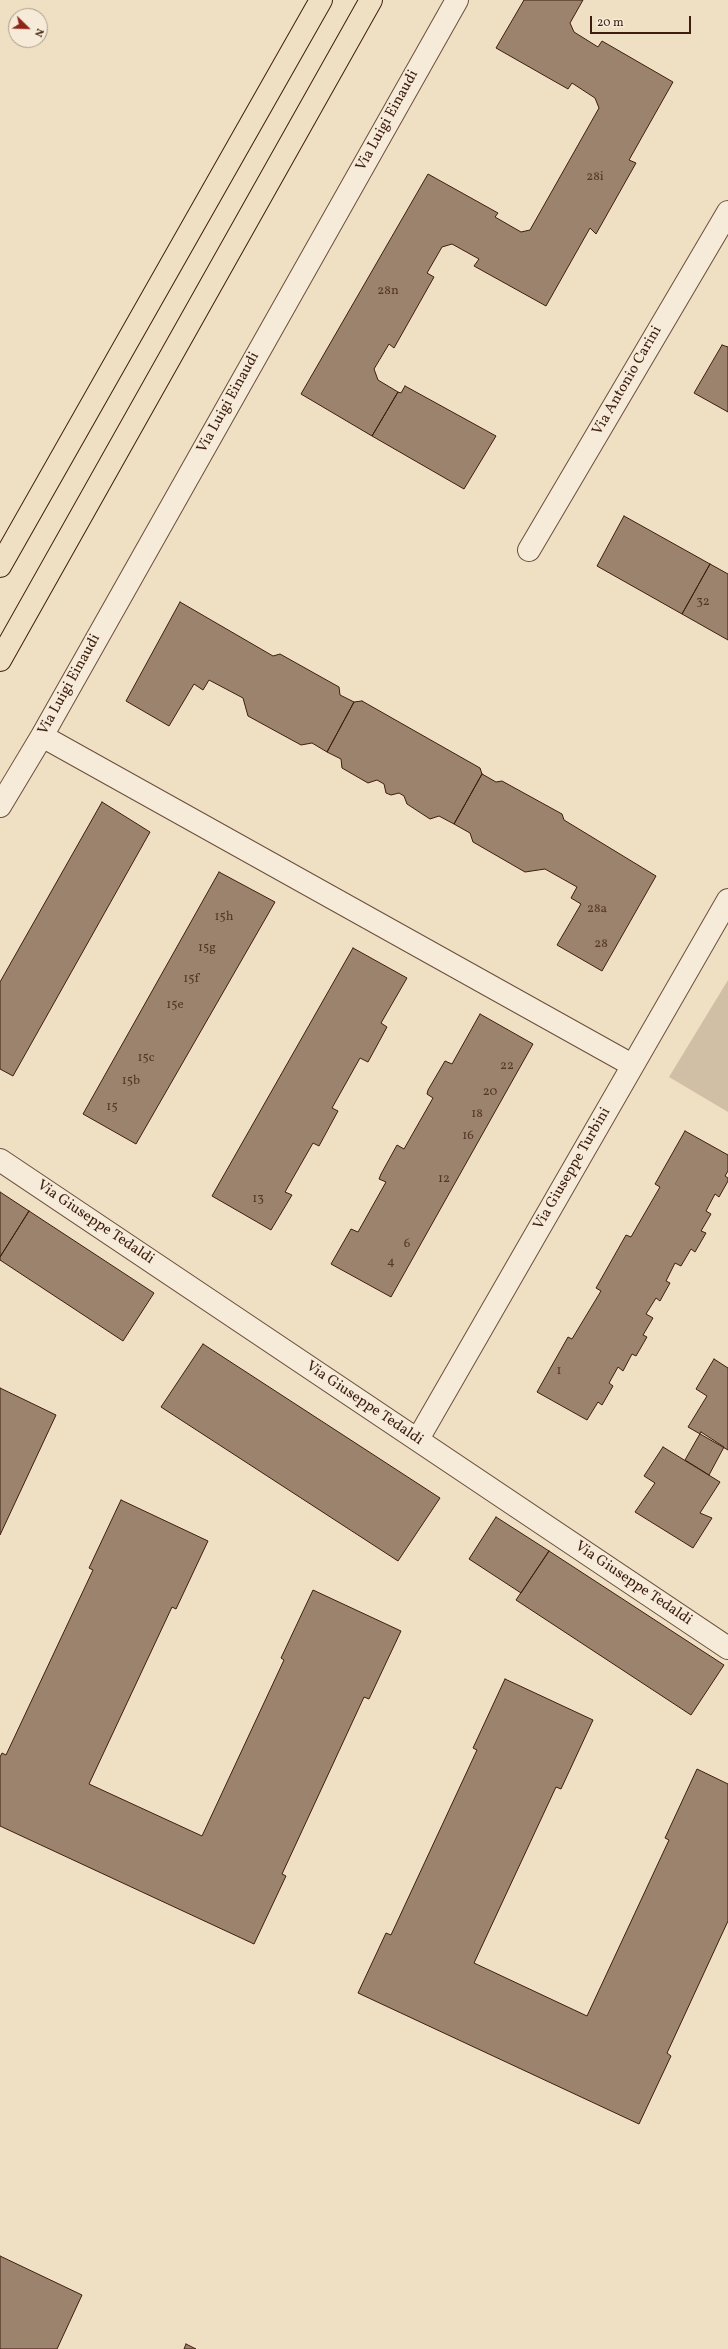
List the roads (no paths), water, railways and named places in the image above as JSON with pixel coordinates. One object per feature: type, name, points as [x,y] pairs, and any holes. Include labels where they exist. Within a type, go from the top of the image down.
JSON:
[{"type":"main road","points":[[0,566],[322,0]]},
{"type":"main road","points":[[0,660],[371,0]]},
{"type":"street","name":"Via Luigi Einaudi","points":[[0,806],[42,736],[457,0]]},
{"type":"street","name":"Via Antonio Carini","points":[[529,550],[728,212]]},
{"type":"street","points":[[42,736],[632,1065]]},
{"type":"street","name":"Via Giuseppe Turbini","points":[[418,1439],[728,900]]},
{"type":"street","name":"Via Giuseppe Tedaldi","points":[[0,1160],[728,1648]]}]
